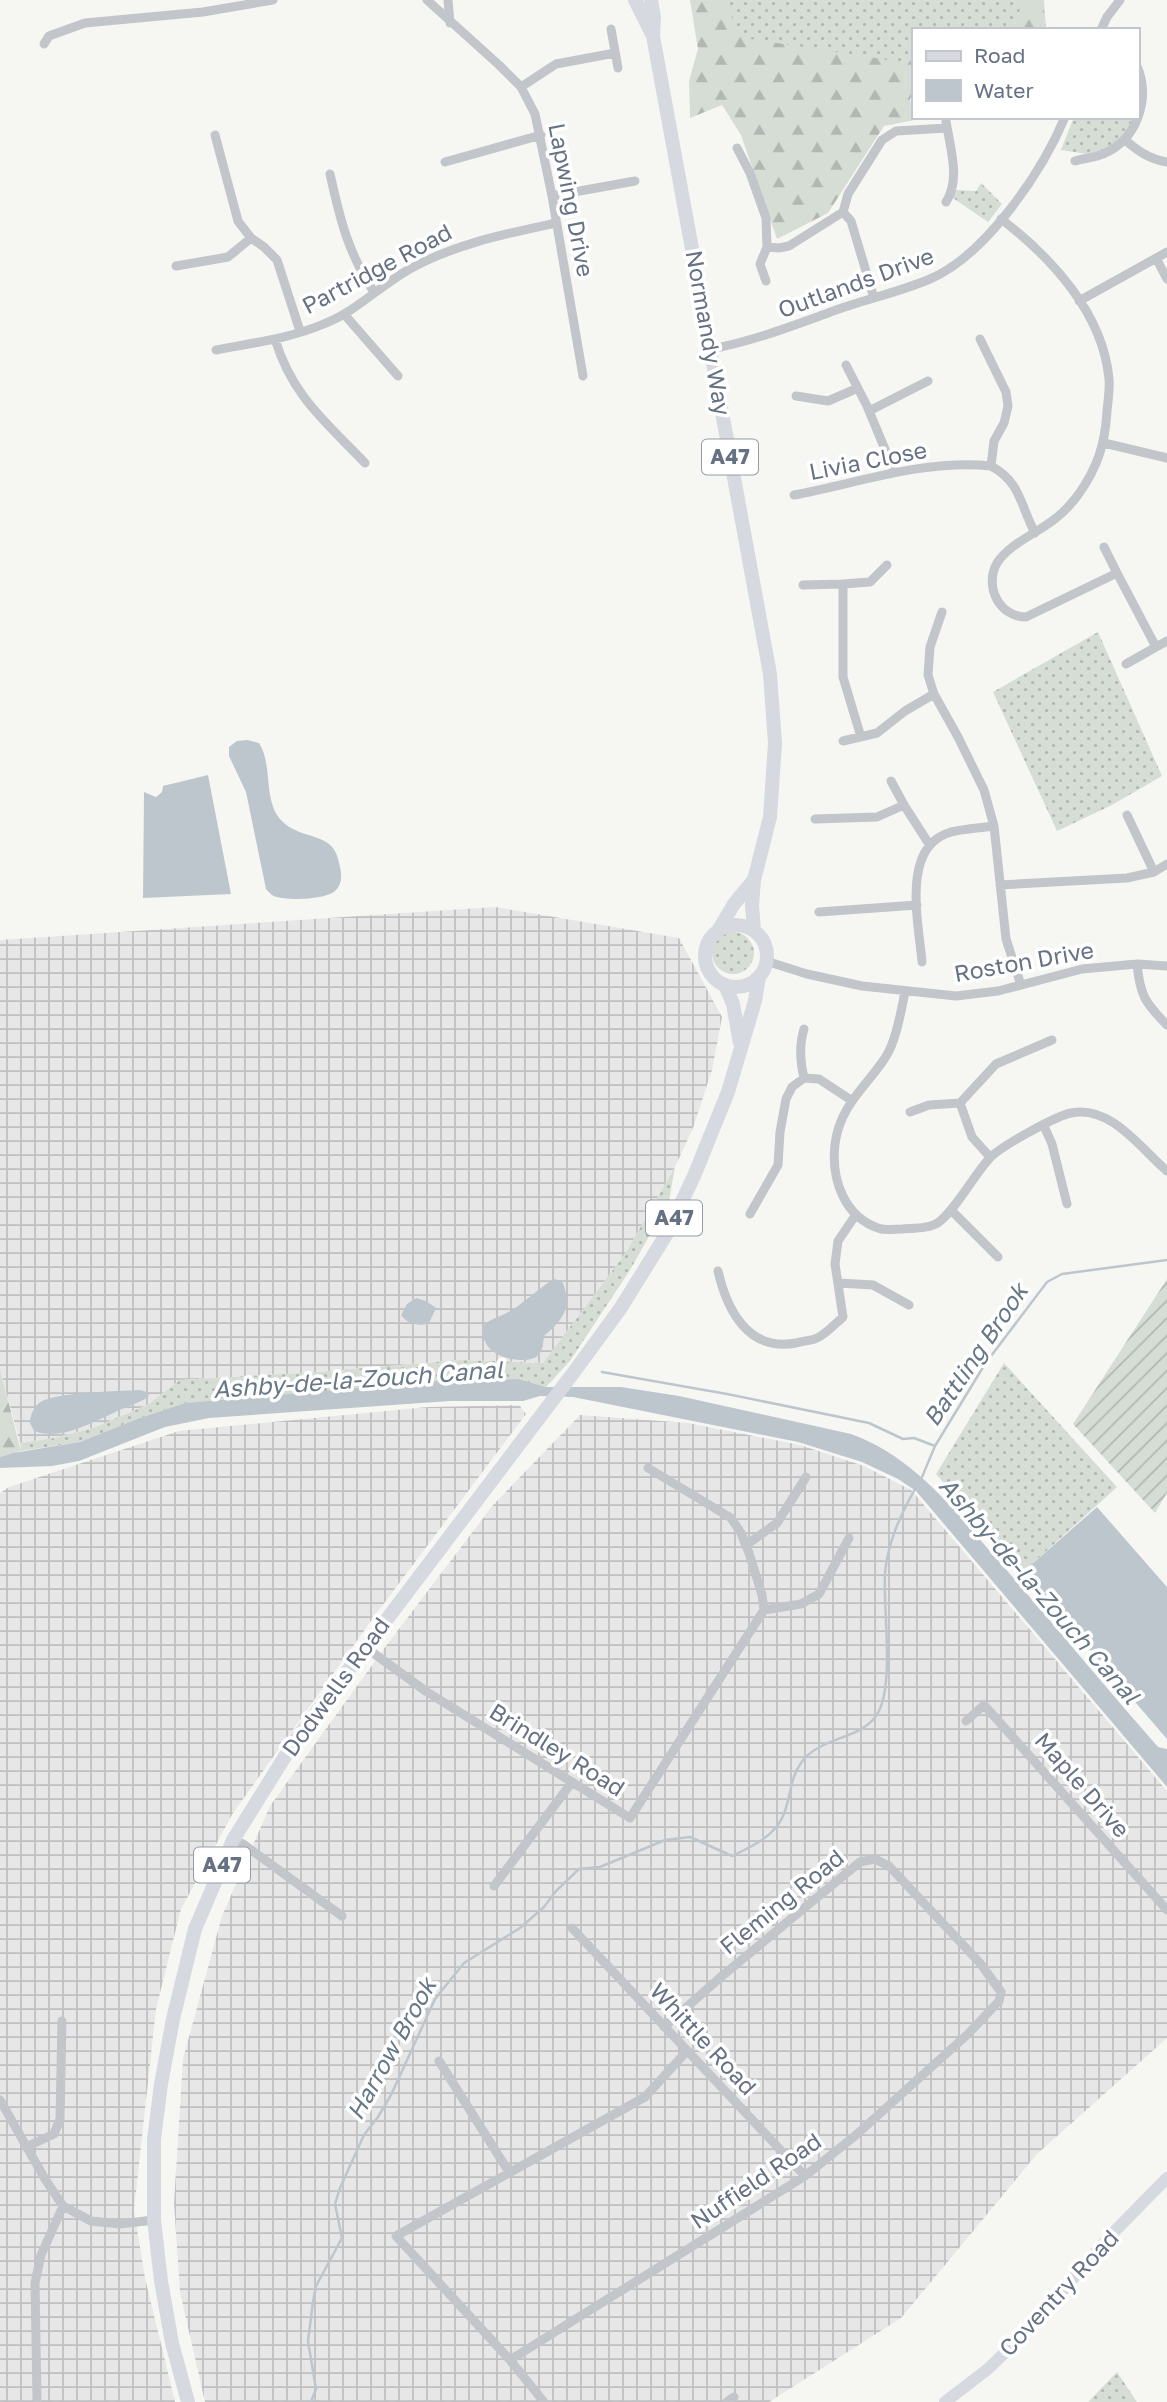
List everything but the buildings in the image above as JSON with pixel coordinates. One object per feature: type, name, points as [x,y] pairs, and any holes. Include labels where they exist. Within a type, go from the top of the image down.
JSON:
[{"type":"main road","name":"Normandy Way","points":[[635,0],[653,36]]},
{"type":"main road","name":"Normandy Way","points":[[651,0],[653,36],[770,674],[775,743],[770,817],[754,880],[754,930]]},
{"type":"main road","name":"Normandy Way","points":[[719,929],[754,880]]},
{"type":"main road","points":[[736,925],[754,930],[765,944],[766,961],[759,977],[743,986],[725,985],[709,973],[705,963],[706,944],[719,929],[736,925]]},
{"type":"main road","name":"Dodwells Road","points":[[188,2402],[172,2343],[160,2281],[154,2220],[154,2139],[173,2020],[195,1929],[233,1840],[294,1742],[574,1372],[620,1309],[666,1234],[694,1176],[728,1092],[755,1001],[759,977]]},
{"type":"main road","name":"Dodwells Road","points":[[725,985],[733,1003],[740,1048]]},
{"type":"main road","name":"Coventry Road","points":[[945,2402],[988,2368],[1027,2331],[1111,2235],[1167,2178]]},
{"type":"street","points":[[212,0],[213,10]]},
{"type":"street","points":[[44,44],[49,36],[85,23],[213,10],[273,0]]},
{"type":"street","name":"Lapwing Drive","points":[[427,0],[521,88],[535,114],[541,135],[583,376]]},
{"type":"street","points":[[448,0],[450,23]]},
{"type":"street","points":[[1102,28],[1121,0]]},
{"type":"street","points":[[611,29],[618,68]]},
{"type":"street","points":[[521,88],[556,64],[615,54]]},
{"type":"street","points":[[1139,71],[1143,99],[1139,112]]},
{"type":"street","name":"Outlands Drive","points":[[711,349],[781,332],[829,312],[931,279],[948,269],[966,257],[1001,219],[1039,168],[1064,119]]},
{"type":"street","points":[[1076,161],[1099,156],[1125,140],[1137,119]]},
{"type":"street","points":[[767,247],[789,246],[844,212],[848,194],[882,141],[896,131],[947,125],[954,185],[946,202]]},
{"type":"street","points":[[215,135],[238,221],[251,238],[277,260],[300,331]]},
{"type":"street","points":[[445,162],[541,135]]},
{"type":"street","points":[[1125,140],[1140,153],[1167,162]]},
{"type":"street","points":[[737,148],[750,173],[766,218],[767,247],[760,264],[766,281]]},
{"type":"street","points":[[330,174],[342,229],[374,292]]},
{"type":"street","points":[[552,196],[635,181]]},
{"type":"street","points":[[844,212],[851,221],[874,298]]},
{"type":"street","points":[[1001,219],[1056,269],[1079,301],[1100,342],[1109,379],[1104,443],[1095,465],[1077,495],[1057,518],[1004,554],[990,582],[996,599],[1005,610],[1016,617],[1026,617],[1117,573]]},
{"type":"street","name":"Partridge Road","points":[[216,350],[275,339],[325,324],[407,270],[438,255],[493,236],[556,223]]},
{"type":"street","points":[[176,266],[228,257],[251,238]]},
{"type":"street","points":[[1079,301],[1167,252]]},
{"type":"street","points":[[1156,258],[1167,279]]},
{"type":"street","points":[[344,314],[398,376]]},
{"type":"street","points":[[275,339],[281,361],[313,411],[365,463]]},
{"type":"street","points":[[980,339],[1006,391],[1008,407],[1004,423],[994,441],[991,466],[1004,473],[1015,486],[1035,533]]},
{"type":"street","points":[[846,365],[894,471]]},
{"type":"street","points":[[869,411],[928,381]]},
{"type":"street","points":[[796,396],[828,401],[858,388]]},
{"type":"street","points":[[1104,443],[1167,458]]},
{"type":"street","name":"Livia Close","points":[[794,495],[849,484],[894,471],[971,464],[991,466]]},
{"type":"street","points":[[1104,547],[1156,647]]},
{"type":"street","points":[[803,585],[870,582],[887,565]]},
{"type":"street","points":[[843,584],[843,677],[862,737]]},
{"type":"street","points":[[942,612],[930,647],[928,675],[934,694],[984,790],[994,826],[1006,939],[1021,985]]},
{"type":"street","points":[[1126,664],[1167,641]]},
{"type":"street","points":[[844,741],[877,733],[905,710],[934,694]]},
{"type":"street","points":[[891,782],[929,844]]},
{"type":"street","points":[[815,819],[877,817],[904,805]]},
{"type":"street","points":[[1127,816],[1154,872]]},
{"type":"street","points":[[922,962],[915,891],[918,869],[929,844],[949,833],[994,826]]},
{"type":"street","points":[[1000,885],[1127,878],[1154,872],[1167,864]]},
{"type":"street","points":[[819,912],[917,905]]},
{"type":"street","name":"Roston Drive","points":[[766,961],[807,974],[905,992],[956,996],[998,991],[1082,969],[1137,964],[1167,966]]},
{"type":"street","points":[[1137,964],[1139,990],[1153,1011],[1167,1025]]},
{"type":"street","points":[[905,992],[901,1014],[886,1056],[851,1100],[835,1143],[836,1172],[843,1201],[855,1216],[882,1229],[920,1228],[937,1223],[951,1210],[990,1157],[1070,1114],[1094,1113],[1121,1127],[1167,1171]]},
{"type":"street","points":[[804,1029],[800,1041],[804,1078]]},
{"type":"street","points":[[909,1112],[929,1105],[960,1103],[996,1064],[1052,1040]]},
{"type":"street","points":[[750,1214],[778,1166],[780,1132],[786,1099],[792,1087],[804,1078],[819,1079],[851,1100]]},
{"type":"street","points":[[960,1103],[972,1137],[990,1157]]},
{"type":"street","points":[[1044,1126],[1052,1144],[1067,1204]]},
{"type":"street","points":[[951,1210],[998,1257]]},
{"type":"street","points":[[718,1271],[723,1293],[735,1318],[754,1336],[783,1345],[817,1338],[843,1317],[835,1264],[838,1241],[855,1216]]},
{"type":"street","points":[[839,1283],[873,1285],[909,1305]]},
{"type":"street","points":[[648,1468],[731,1518],[746,1545],[764,1610],[802,1604],[819,1594],[849,1538]]},
{"type":"street","points":[[746,1545],[777,1523],[806,1477]]},
{"type":"street","name":"Brindley Road","points":[[365,1647],[427,1692],[630,1818],[764,1610]]},
{"type":"street","name":"Maple Drive","points":[[966,1721],[984,1705],[1167,1910]]},
{"type":"street","points":[[494,1886],[572,1782]]},
{"type":"street","points":[[233,1840],[243,1844],[342,1916]]},
{"type":"street","name":"Fleming Road","points":[[664,2027],[860,1862],[870,1859],[889,1866],[980,1963],[1001,1992],[999,2001]]},
{"type":"street","name":"Whittle Road","points":[[572,1928],[805,2176]]},
{"type":"street","name":"Nuffield Road","points":[[510,2360],[805,2176],[856,2135],[968,2034],[999,2001]]},
{"type":"street","points":[[26,2147],[54,2134],[60,2119],[62,2021]]},
{"type":"street","points":[[544,2402],[510,2360],[396,2236],[645,2097],[687,2051]]},
{"type":"street","points":[[439,2061],[509,2172]]},
{"type":"street","points":[[0,2100],[45,2179],[64,2206],[91,2221],[121,2224],[154,2220]]},
{"type":"street","points":[[37,2400],[35,2283],[41,2255],[64,2206]]},
{"type":"shaded area","points":[[495,907],[679,938],[722,1017],[712,1070],[693,1128],[675,1167],[625,1254],[543,1363],[459,1360],[180,1380],[147,1405],[93,1428],[20,1443],[0,1369],[0,940]]},
{"type":"shaded area","points":[[519,1405],[526,1414],[376,1614],[233,1813],[181,1909],[156,2009],[134,2210],[145,2278],[175,2402],[0,2402],[0,1493],[9,1487],[179,1431],[428,1407]]},
{"type":"shaded area","points":[[580,1415],[688,1423],[800,1445],[864,1466],[911,1490],[1167,1791],[1167,2038],[1037,2154],[901,2318],[769,2402],[205,2402],[180,2292],[174,2203],[183,2059],[222,1916],[270,1806],[493,1505]]},
{"type":"green space","points":[[690,0],[726,0],[726,7],[744,38],[902,62],[912,61],[912,119],[920,119],[884,126],[828,213],[777,239],[741,135],[722,105],[690,118],[689,81],[698,49]]},
{"type":"green space","points":[[695,0],[1044,0],[1046,28],[912,28],[912,99],[712,51]]},
{"type":"green space","points":[[1022,0],[1043,0],[1045,21],[1043,28],[1015,28]]},
{"type":"green space","points":[[1139,72],[1142,95],[1139,115]]},
{"type":"green space","points":[[1073,119],[1137,119],[1124,141],[1099,156],[1061,150]]},
{"type":"green space","points":[[981,183],[1002,204],[988,222],[953,198],[955,190],[976,191]]},
{"type":"green space","points":[[1098,632],[1162,776],[1110,806],[1057,831],[993,692]]},
{"type":"green space","points":[[733,932],[748,938],[754,953],[748,968],[733,974],[718,968],[712,953],[718,938]]},
{"type":"green space","points":[[675,1167],[669,1201],[630,1270],[570,1361],[546,1387],[519,1379],[463,1380],[185,1403],[80,1442],[21,1451],[20,1443],[93,1428],[147,1405],[180,1380],[459,1360],[543,1363],[625,1254]]},
{"type":"green space","points":[[1167,1279],[1167,1493],[1155,1513],[1073,1424]]},
{"type":"green space","points":[[1004,1363],[1117,1487],[1023,1572],[936,1474]]},
{"type":"green space","points":[[0,1369],[21,1451],[0,1457]]},
{"type":"green space","points":[[1117,2372],[1137,2402],[1088,2402]]},
{"type":"water","points":[[237,741],[259,743],[263,752],[272,801],[280,819],[296,831],[322,840],[335,850],[341,880],[339,887],[331,893],[316,898],[287,899],[273,896],[266,889],[246,792],[229,756],[229,747]]},
{"type":"water","points":[[208,775],[231,894],[143,898],[144,792],[156,797],[162,792],[163,786]]},
{"type":"water","points":[[554,1279],[562,1281],[566,1306],[561,1318],[544,1336],[540,1353],[532,1359],[519,1360],[492,1351],[485,1341],[482,1326],[512,1310]]},
{"type":"water","points":[[416,1298],[436,1308],[429,1323],[414,1324],[401,1315],[407,1304]]},
{"type":"water","points":[[519,1379],[546,1387],[621,1387],[679,1396],[851,1434],[896,1457],[952,1507],[1158,1747],[1167,1749],[1167,1787],[916,1491],[862,1462],[798,1442],[573,1397],[540,1396],[523,1401],[450,1401],[209,1418],[165,1427],[79,1461],[52,1466],[0,1468],[0,1457],[80,1442],[185,1403],[438,1381]]},
{"type":"water","points":[[140,1390],[147,1392],[147,1398],[72,1431],[43,1433],[34,1431],[30,1423],[35,1407],[47,1399],[87,1393]]},
{"type":"water","points":[[1097,1507],[1167,1587],[1167,1739],[1023,1572]]},
{"type":"waterway","name":"Battling Brook","points":[[922,1477],[935,1446],[985,1364],[1047,1282],[1062,1274],[1167,1260]]},
{"type":"waterway","points":[[602,1372],[869,1423],[903,1439],[914,1438],[935,1446]]},
{"type":"waterway","name":"Harrow Brook","points":[[311,2402],[316,2389],[308,2341],[316,2286],[342,2238],[335,2204],[364,2135],[391,2095],[435,1999],[464,1963],[520,1928],[544,1907],[579,1869],[600,1867],[665,1840],[690,1837],[732,1856],[761,1841],[773,1831],[785,1811],[794,1776],[801,1763],[819,1747],[863,1728],[879,1711],[887,1663],[885,1573],[896,1530],[915,1489]]},
{"type":"water label","name":"Ashby-de-la-Zouch Canal","points":[[358,1380]]},
{"type":"water label","name":"Ashby-de-la-Zouch Canal","points":[[1039,1591]]}]
